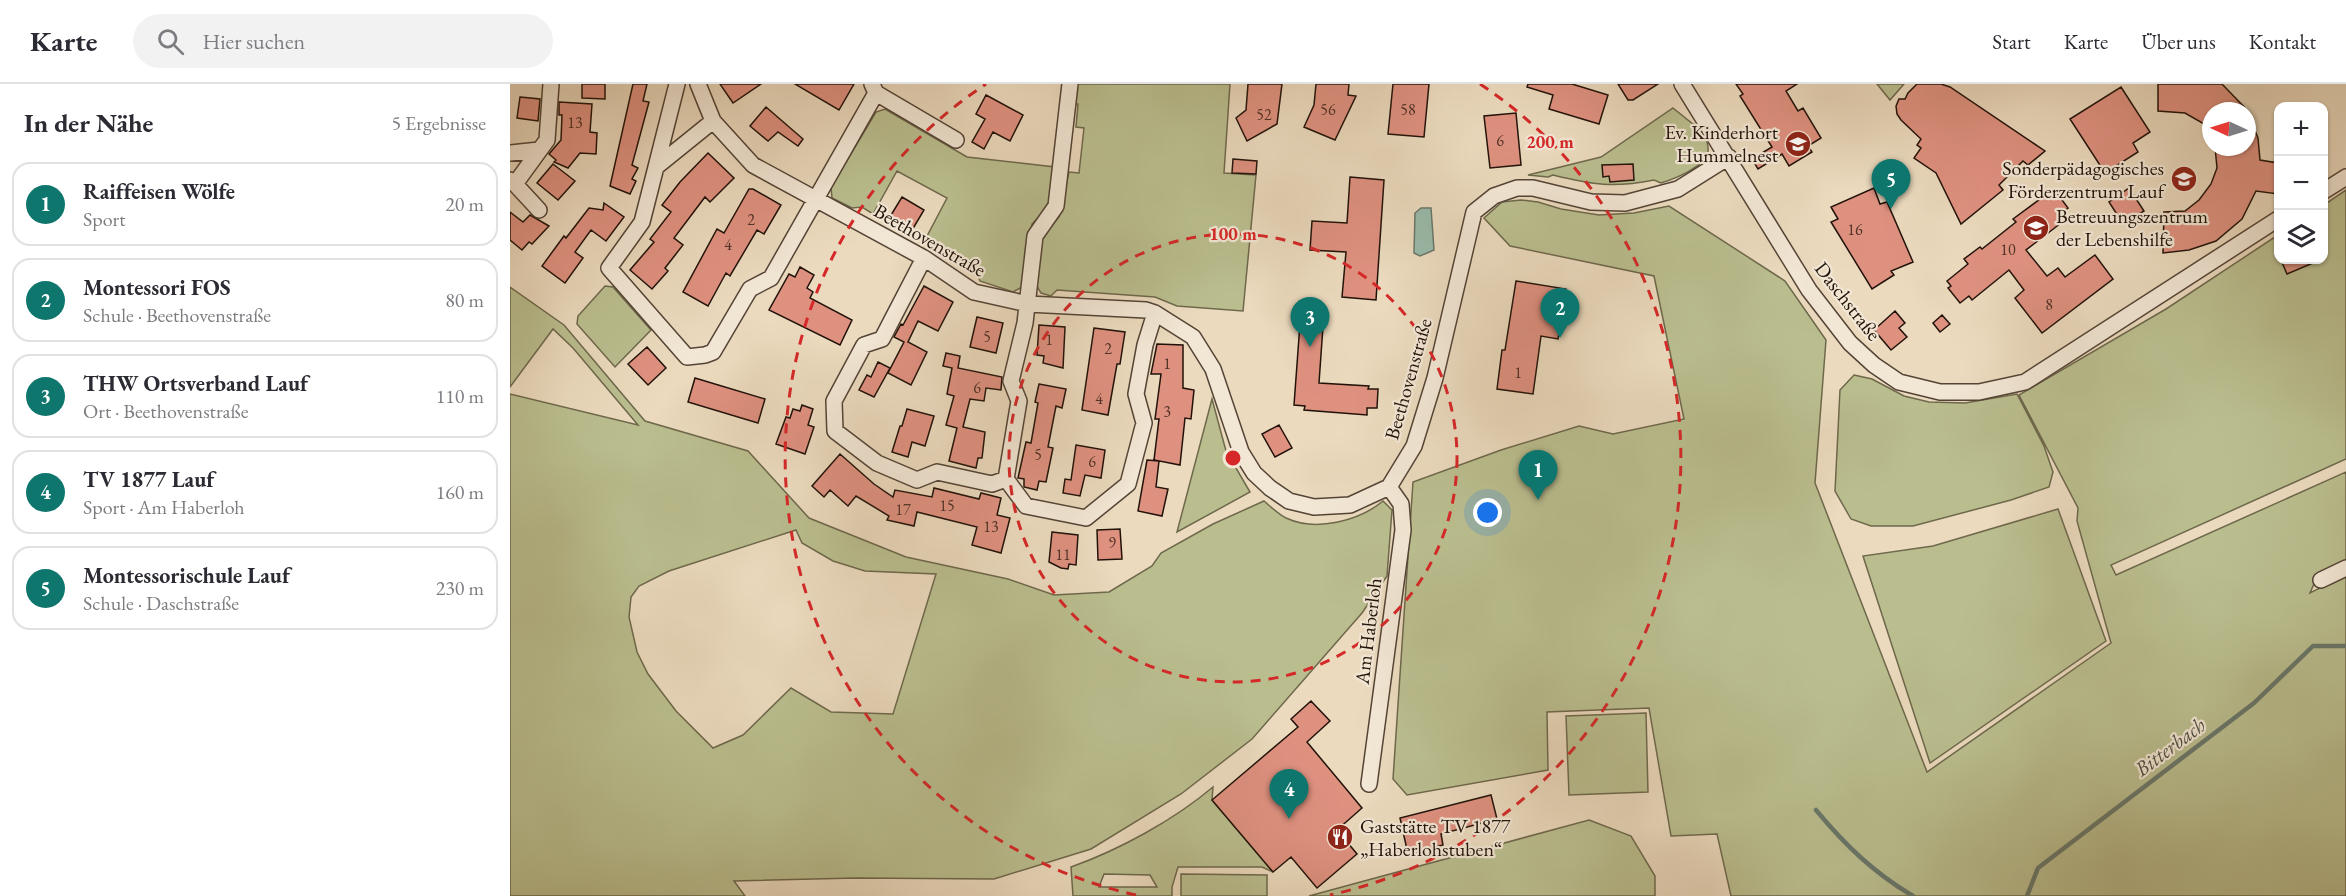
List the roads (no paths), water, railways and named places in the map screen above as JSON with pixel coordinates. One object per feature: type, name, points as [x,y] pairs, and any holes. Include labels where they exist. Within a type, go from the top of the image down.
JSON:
[{"type":"street","points":[[539,210],[512,182],[547,140],[551,84]]},
{"type":"street","points":[[677,84],[642,222],[609,268],[687,357],[705,356],[713,352],[750,289],[771,278],[817,200],[874,89],[956,140]]},
{"type":"street","name":"Beethovenstraße","points":[[698,84],[713,121],[753,165],[924,258],[974,292],[1028,304],[1146,310],[1155,313],[1192,337],[1213,369],[1241,452],[1254,472],[1270,488],[1289,501],[1314,507],[1350,505],[1389,487],[1414,446],[1435,378],[1474,213],[1494,196],[1517,188],[1533,188],[1591,202],[1625,203],[1678,189],[1729,158]]},
{"type":"street","points":[[1070,84],[1056,206],[1035,236],[1028,304],[1011,381],[1019,401],[1006,479],[1026,506],[1086,518],[1128,484],[1144,423],[1136,394],[1145,345],[1155,313]]},
{"type":"street","name":"Daschstraße","points":[[1682,84],[1809,290],[1850,343],[1874,365],[1899,382],[1940,392],[1979,393],[2025,382],[2274,222]]},
{"type":"street","points":[[656,167],[713,121]]},
{"type":"street","points":[[510,153],[539,150]]},
{"type":"street","points":[[2328,188],[2346,177]]},
{"type":"street","points":[[924,258],[882,339],[864,345],[834,401],[835,430],[877,463],[917,480],[937,472],[992,484],[1006,479]]},
{"type":"street","name":"Am Haberloh","points":[[1369,784],[1403,530],[1401,504],[1389,487]]},
{"type":"street","points":[[2321,580],[2346,568]]},
{"type":"waterway","name":"Bitterbach","points":[[2027,896],[2038,868],[2254,703],[2313,646],[2346,646]]},
{"type":"waterway","points":[[1816,810],[1861,858],[1885,878],[1913,896]]},
{"type":"place","name":"Ev. Kinderhort Hummelnest","points":[[1798,144]]},
{"type":"place","name":"Sonderpädagogisches Förderzentrum Lauf","points":[[2184,179]]},
{"type":"place","name":"Montessorischule Lauf","points":[[1891,209]]},
{"type":"place","name":"Betreuungszentrum der Lebenshilfe","points":[[2036,228]]},
{"type":"place","name":"Montessori FOS","points":[[1560,338]]},
{"type":"place","name":"THW Ortsverband Lauf","points":[[1310,347]]},
{"type":"place","name":"Raiffeisen Wölfe","points":[[1538,500]]},
{"type":"place","name":"TV 1877 Lauf","points":[[1289,819]]},
{"type":"place","name":"Gaststätte TV 1877 „Haberlohstuben“","points":[[1340,837]]}]
